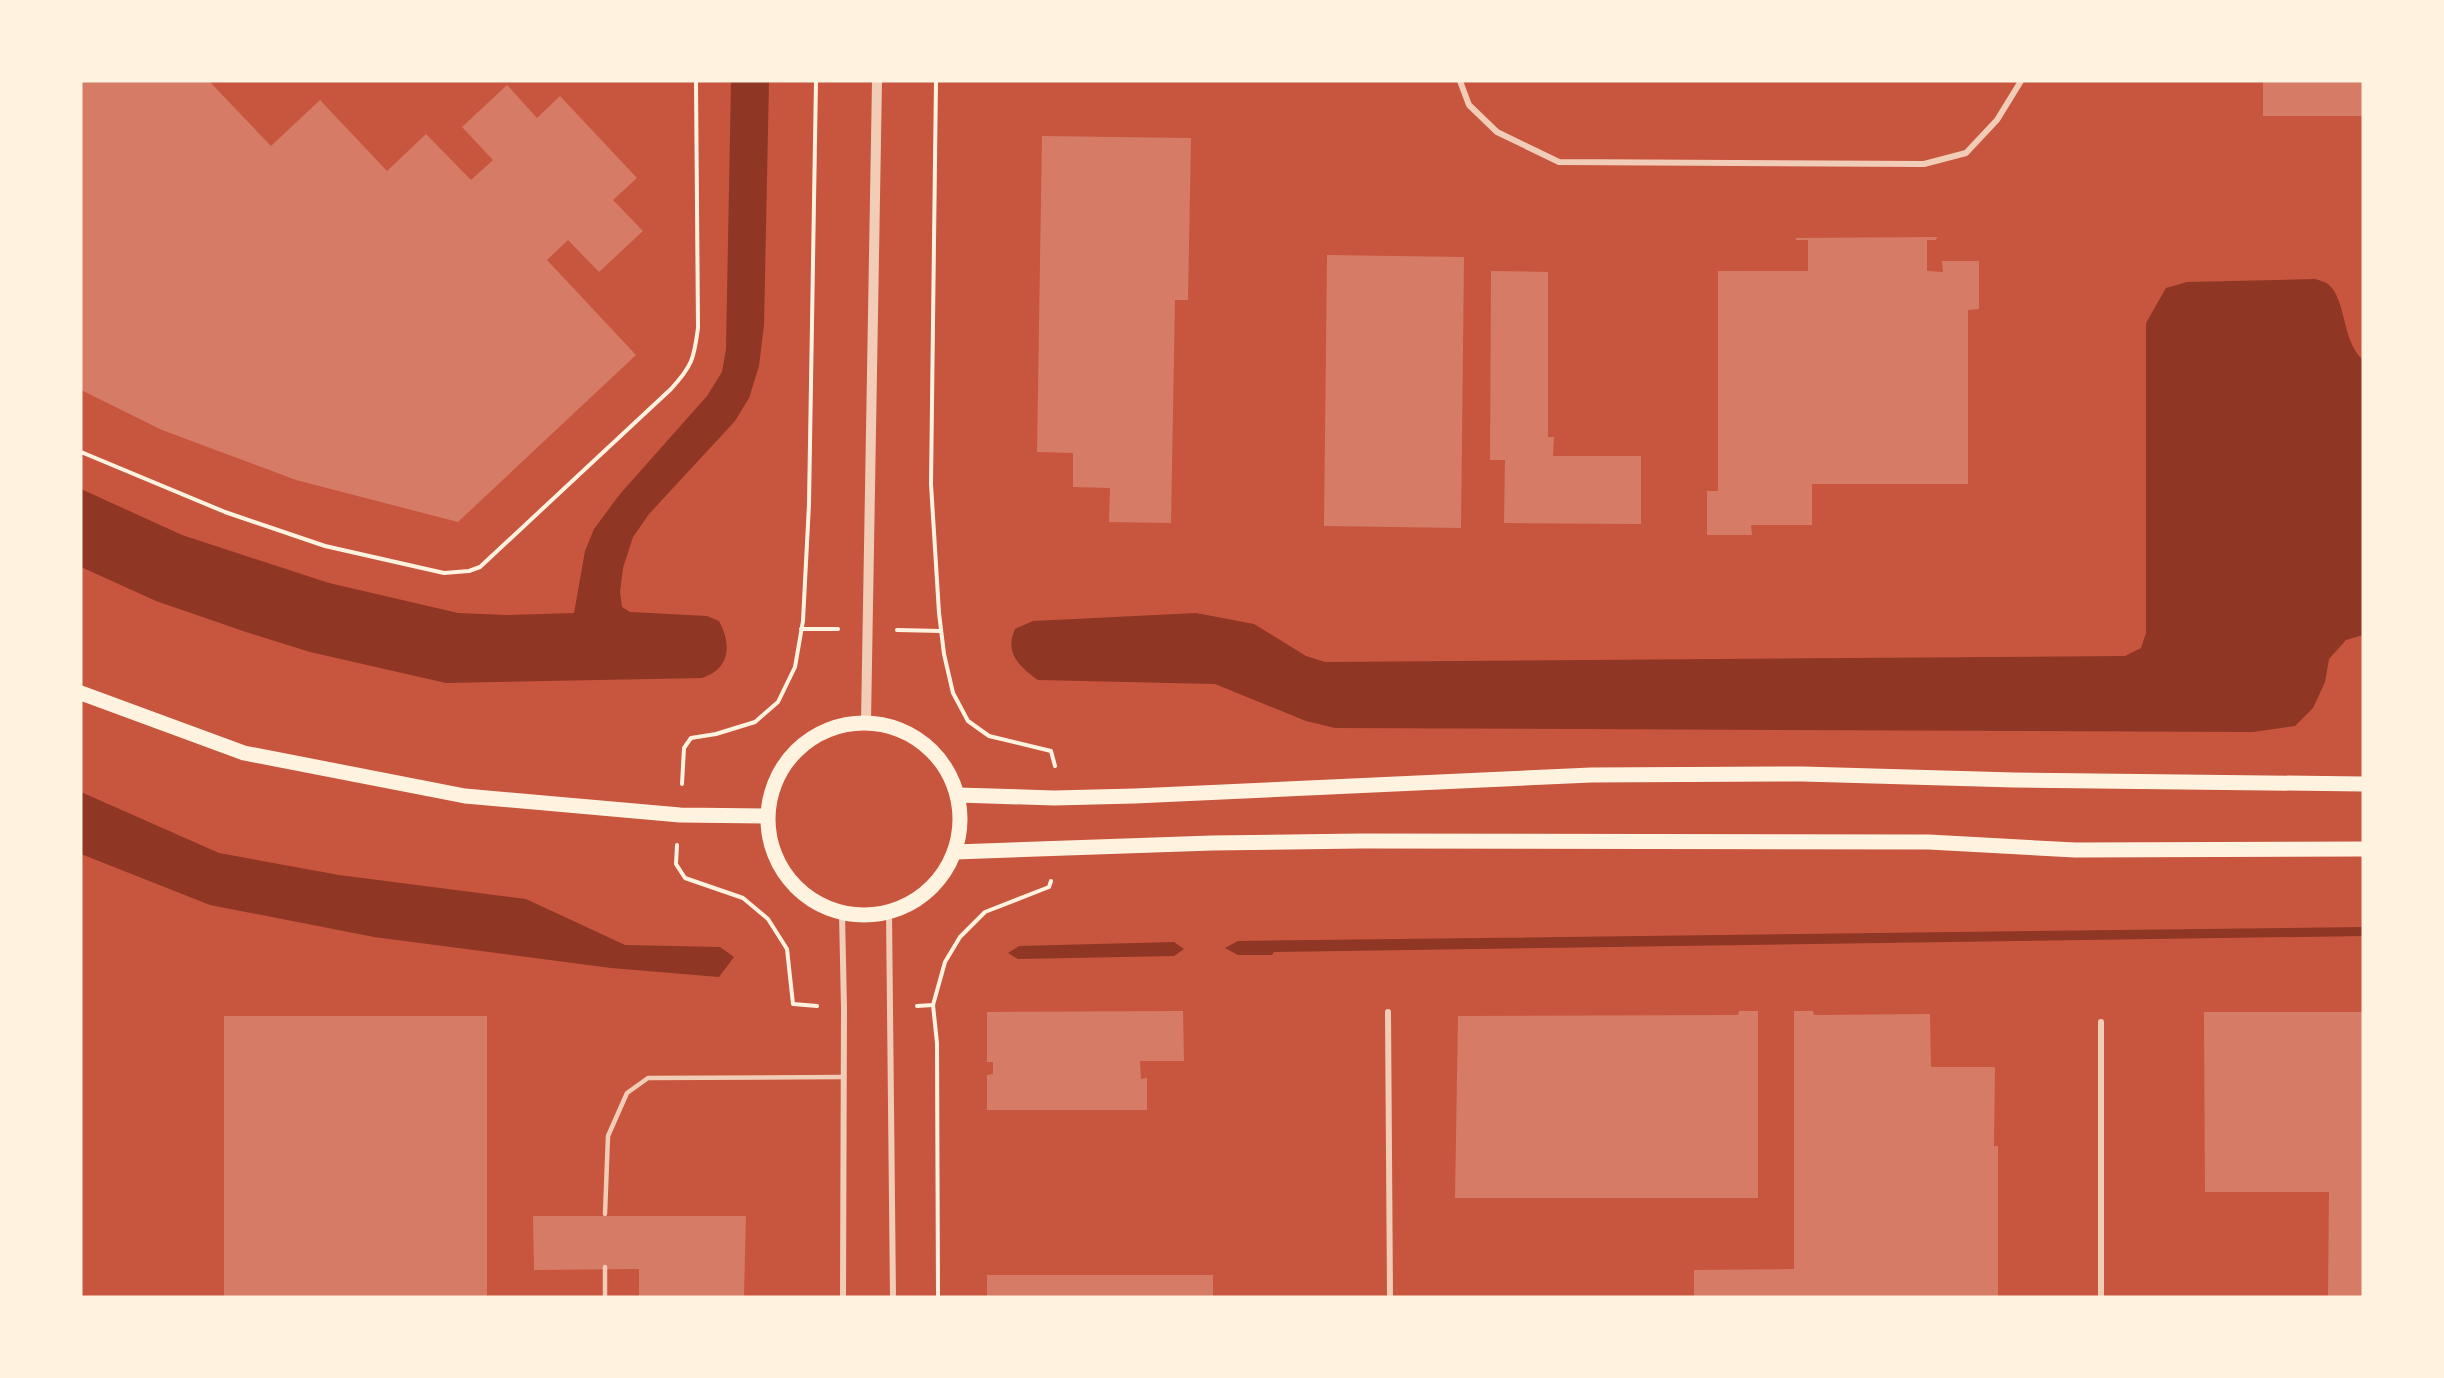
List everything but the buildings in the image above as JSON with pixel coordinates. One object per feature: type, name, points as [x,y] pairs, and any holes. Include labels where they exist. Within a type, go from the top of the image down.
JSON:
[{"type":"main road","points":[[81,693],[244,753],[465,796],[680,815],[767,816]]},
{"type":"main road","points":[[866,722],[897,728],[926,744],[944,765],[958,795],[961,823],[955,852],[942,876],[924,895],[889,913],[868,916],[842,914],[814,902],[790,882],[771,847],[767,816],[771,794],[782,768],[802,745],[829,729],[866,722]]},
{"type":"main road","points":[[958,795],[1054,798],[1135,796],[1592,776],[1803,774],[2014,780],[2363,784]]},
{"type":"main road","points":[[955,852],[1212,843],[1361,841],[1917,842],[2074,850],[2363,849]]},
{"type":"street","points":[[866,722],[878,81]]},
{"type":"street","points":[[1460,81],[1469,105],[1497,132],[1559,162],[1924,164],[1966,153],[1997,120],[2021,81]]},
{"type":"street","points":[[889,913],[893,1297]]},
{"type":"street","points":[[842,914],[843,1297]]},
{"type":"street","points":[[1388,1012],[1390,1297]]},
{"type":"street","points":[[2101,1023],[2102,1297]]},
{"type":"lane","points":[[605,1214],[608,1136],[627,1093],[648,1078],[844,1077]]},
{"type":"lane","points":[[605,1267],[605,1297]]},
{"type":"path","points":[[81,452],[225,512],[325,546],[444,573],[469,572],[480,567],[664,396],[688,370],[694,356],[698,328],[696,81]]},
{"type":"path","points":[[933,1005],[937,1043],[938,1297]]},
{"type":"shaded area","points":[[731,81],[769,81],[764,325],[759,366],[749,398],[735,421],[649,514],[633,537],[623,568],[620,592],[622,607],[630,612],[707,616],[719,621],[727,647],[726,655],[718,669],[702,678],[446,683],[310,652],[246,632],[156,601],[81,567],[81,489],[182,535],[329,583],[458,613],[507,615],[574,613],[585,551],[594,529],[620,494],[707,396],[722,372],[726,349]]},
{"type":"shaded area","points":[[2315,279],[2328,284],[2334,291],[2351,342],[2363,360],[2363,635],[2346,640],[2329,659],[2325,682],[2313,708],[2295,726],[2253,732],[1335,728],[1306,721],[1215,684],[1038,680],[1016,659],[1011,645],[1015,629],[1033,621],[1196,613],[1254,624],[1306,656],[1325,662],[2125,656],[2141,648],[2146,633],[2146,323],[2166,288],[2187,282]]},
{"type":"shaded area","points":[[81,792],[219,853],[339,875],[526,899],[625,945],[720,947],[734,957],[719,977],[611,968],[374,937],[210,905],[81,854]]},
{"type":"shaded area","points":[[2363,927],[2363,936],[1274,952],[1272,955],[1238,955],[1225,948],[1238,941]]},
{"type":"shaded area","points":[[1174,942],[1184,949],[1174,956],[1018,959],[1008,953],[1019,946]]}]
